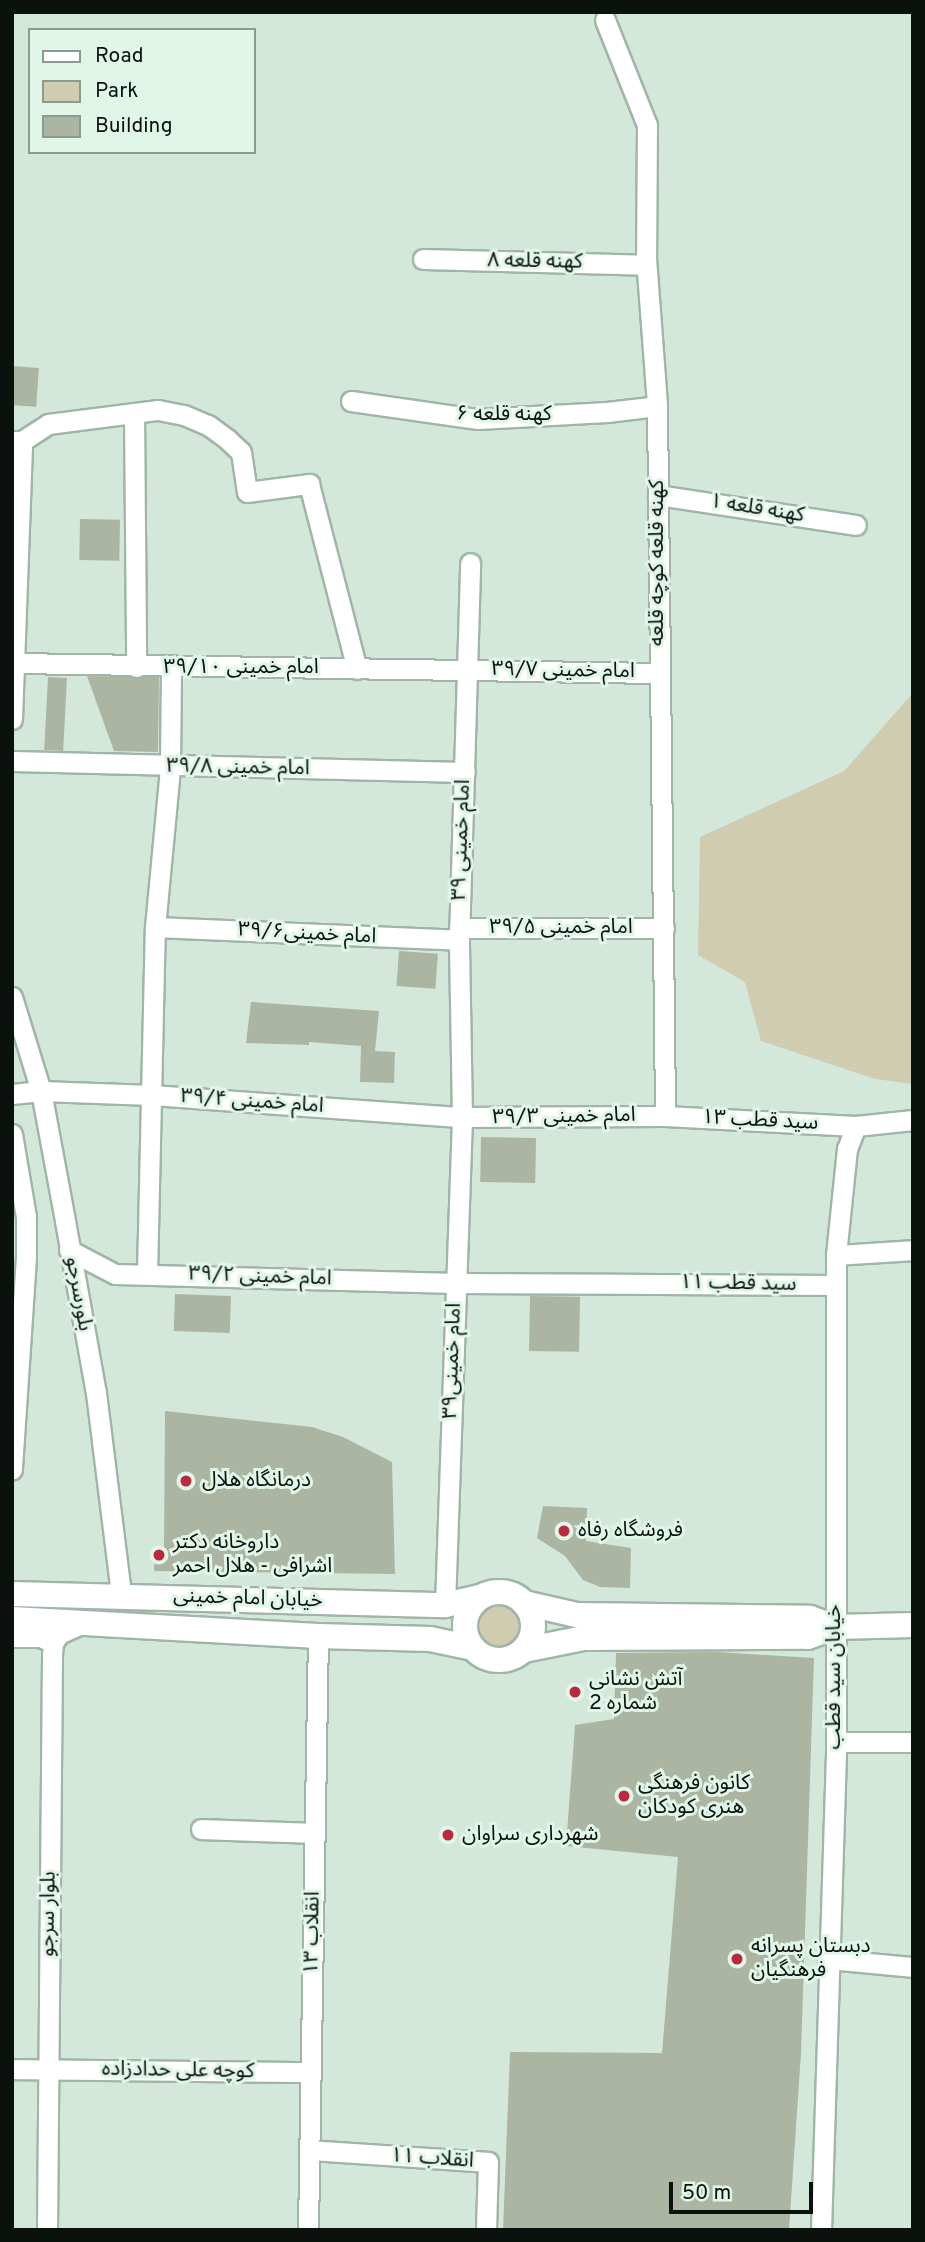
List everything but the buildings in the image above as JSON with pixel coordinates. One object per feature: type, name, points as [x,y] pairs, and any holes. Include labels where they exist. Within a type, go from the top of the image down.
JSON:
[{"type":"main road","points":[[835,1627],[810,1618],[577,1615],[524,1603],[505,1593],[483,1596],[475,1602],[466,1620],[468,1640],[473,1648],[481,1655],[497,1660],[516,1656],[524,1650],[584,1638],[808,1637],[835,1627],[913,1625]]},
{"type":"main road","name":"خیابان امام خمینی","points":[[12,1594],[121,1594],[445,1605],[483,1596]]},
{"type":"main road","points":[[524,1603],[530,1612],[533,1632],[524,1650]]},
{"type":"main road","name":"خیابان امام خمینی","points":[[12,1619],[318,1636],[430,1639],[473,1648]]},
{"type":"street","name":"کهنه قلعه کوچه قلعه","points":[[605,20],[647,125],[646,265],[657,406],[665,1116]]},
{"type":"street","name":"کهنه قلعه ۸","points":[[423,259],[646,265]]},
{"type":"street","name":"کهنه قلعه ۶","points":[[352,401],[478,419],[607,412],[657,406]]},
{"type":"street","points":[[12,719],[17,441],[48,424],[158,410],[184,415],[208,425],[241,452],[247,492],[309,484],[357,669]]},
{"type":"street","points":[[134,413],[136,667]]},
{"type":"street","name":"کهنه قلعه ۱","points":[[658,495],[856,525]]},
{"type":"street","name":"امام خمینی ۳۹","points":[[462,1117],[459,934],[471,562]]},
{"type":"street","name":"امام خمینی ۳۹/۱۰","points":[[14,663],[171,668],[468,669]]},
{"type":"street","points":[[147,1275],[155,927],[170,767],[171,668]]},
{"type":"street","name":"امام خمینی ۳۹/۷","points":[[468,669],[659,673]]},
{"type":"street","name":"امام خمینی ۳۹/۸","points":[[12,761],[170,767],[465,772]]},
{"type":"street","name":"امام خمینی۳۹/۶","points":[[155,927],[459,934]]},
{"type":"street","name":"امام خمینی ۳۹/۵","points":[[459,934],[663,928]]},
{"type":"street","name":"بلورسرجو","points":[[12,997],[41,1091],[96,1393],[121,1594]]},
{"type":"street","name":"امام خمینی ۳۹/۴","points":[[12,1094],[41,1091],[152,1095],[462,1117]]},
{"type":"street","name":"امام خمینی ۳۹/۳","points":[[462,1117],[665,1116]]},
{"type":"street","name":"سید قطب ۱۳","points":[[665,1116],[856,1126],[913,1120]]},
{"type":"street","name":"امام خمینی۳۹","points":[[445,1605],[462,1117]]},
{"type":"street","name":"خیابان سید قطب","points":[[821,2230],[836,1742],[835,1285],[847,1149],[856,1126]]},
{"type":"street","points":[[12,1134],[19,1217],[26,1257],[15,1357],[12,1470]]},
{"type":"street","name":"امام خمینی ۳۹/۲","points":[[69,1250],[115,1274],[456,1283],[641,1282]]},
{"type":"street","points":[[836,1255],[913,1250]]},
{"type":"street","name":"سید قطب ۱۱","points":[[641,1282],[835,1285]]},
{"type":"street","points":[[12,1637],[41,1637],[53,1643],[68,1629],[90,1622]]},
{"type":"street","name":"انقلاب ۱۳","points":[[308,2230],[318,1636]]},
{"type":"street","name":"بلوار سرجو","points":[[47,2230],[46,2071],[53,1643]]},
{"type":"street","points":[[836,1742],[913,1742]]},
{"type":"street","points":[[201,1829],[314,1833]]},
{"type":"street","points":[[828,1959],[913,1967]]},
{"type":"street","name":"کوچه علی حدادزاده","points":[[12,2069],[311,2072]]},
{"type":"street","name":"انقلاب ۱۱","points":[[309,2151],[488,2162],[486,2230]]},
{"type":"green space","points":[[913,693],[913,1084],[875,1079],[761,1041],[745,982],[698,955],[700,837],[844,771]]},
{"type":"green space","points":[[500,1604],[509,1605],[516,1611],[522,1618],[522,1636],[516,1643],[509,1649],[500,1650],[491,1649],[484,1643],[478,1636],[477,1627],[478,1618],[484,1611],[491,1605]]},
{"type":"place","name":"درمانگاه هلال","points":[[186,1481]]},
{"type":"place","name":"فروشگاه رفاه","points":[[564,1531]]},
{"type":"place","name":"داروخانه دکتر اشرافی - هلال احمر","points":[[159,1555]]},
{"type":"place","name":"آتش نشانی شماره 2","points":[[575,1692]]},
{"type":"place","name":"کانون فرهنگی هنری کودکان","points":[[624,1796]]},
{"type":"place","name":"شهرداری سراوان","points":[[448,1835]]},
{"type":"place","name":"دبستان پسرانه فرهنگیان","points":[[737,1959]]}]
